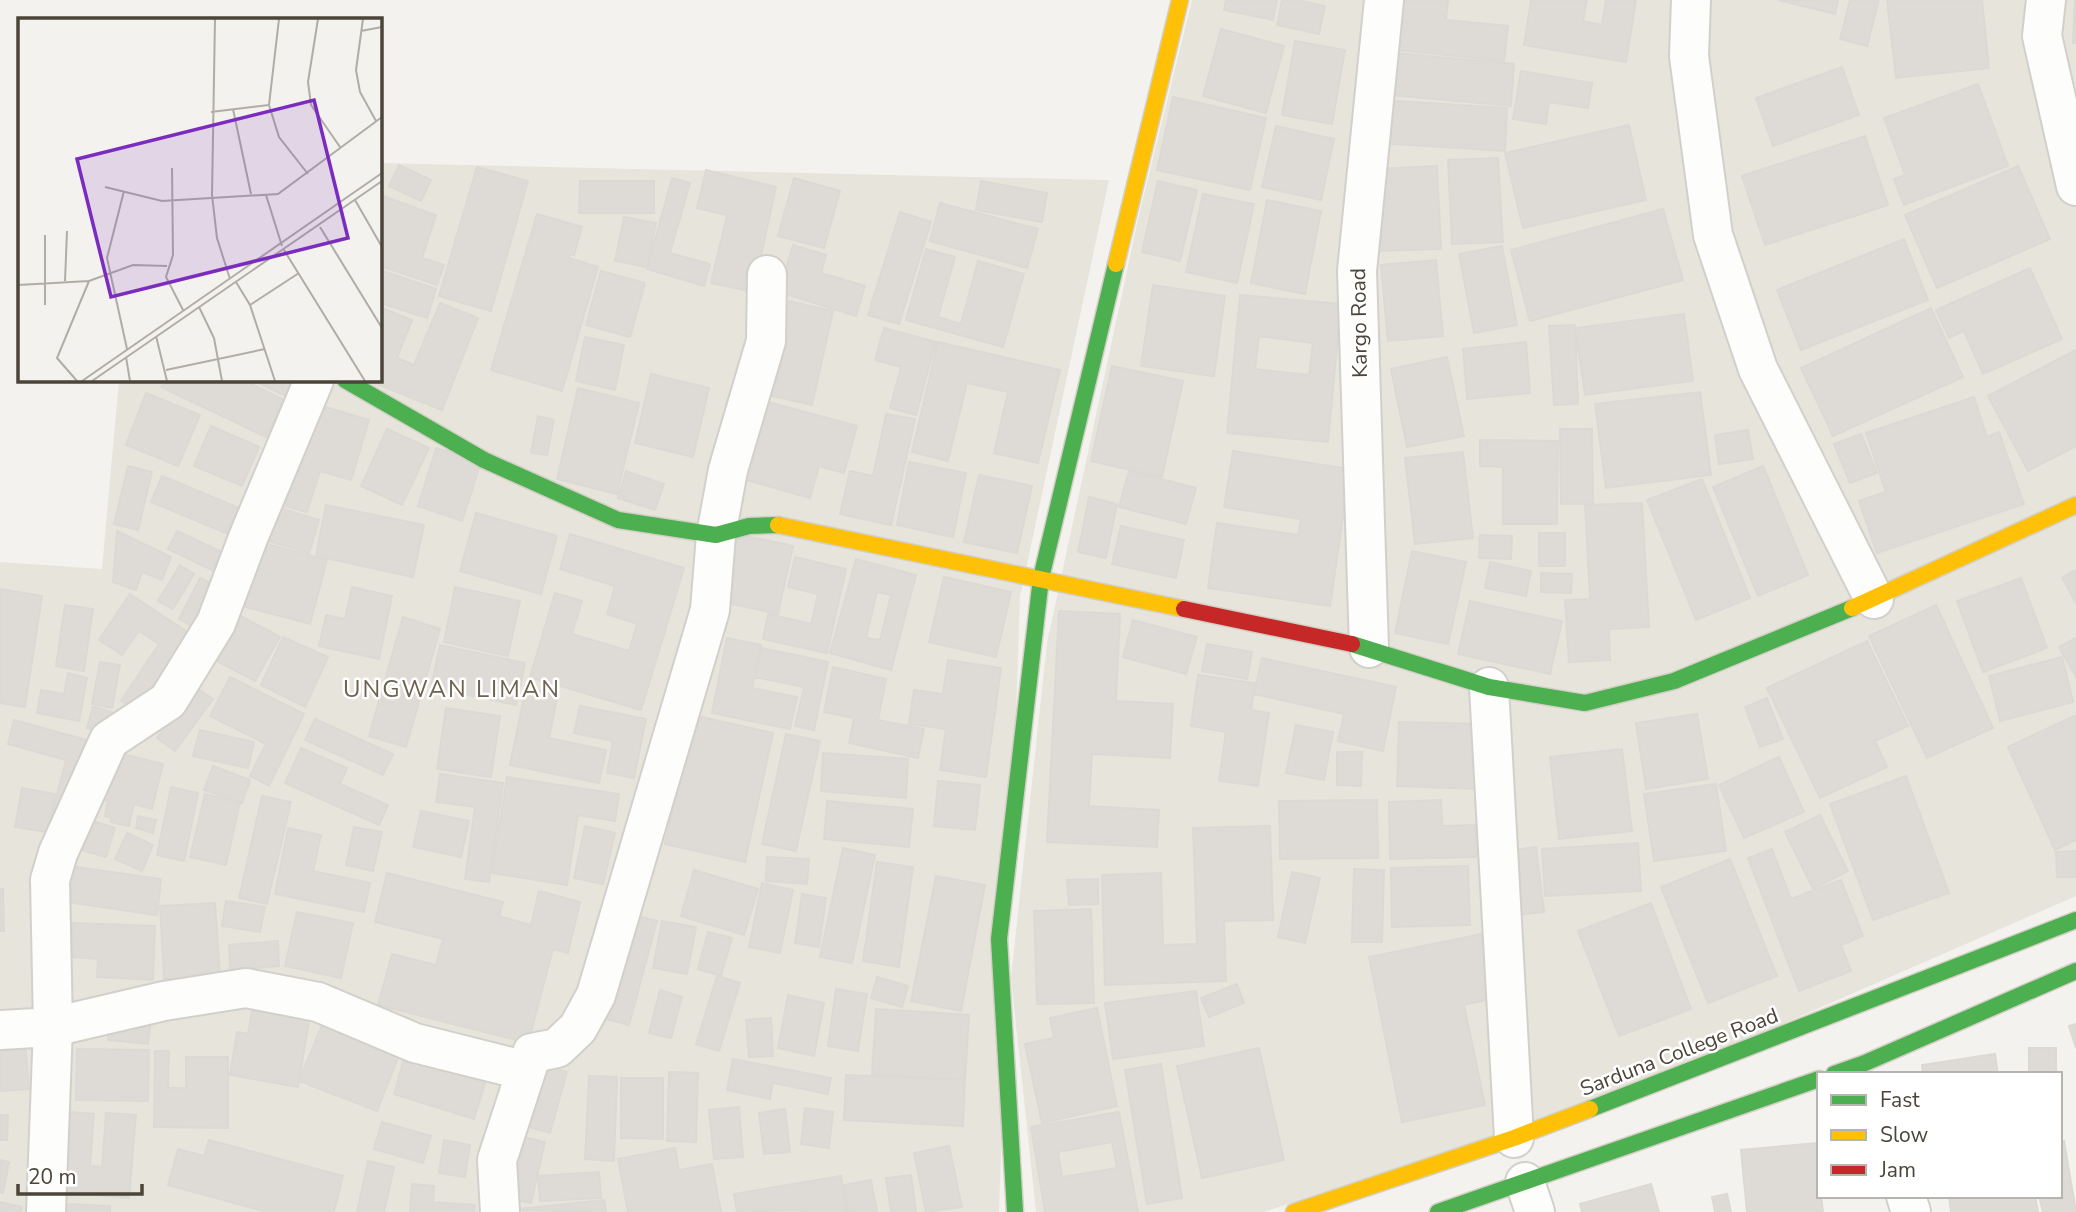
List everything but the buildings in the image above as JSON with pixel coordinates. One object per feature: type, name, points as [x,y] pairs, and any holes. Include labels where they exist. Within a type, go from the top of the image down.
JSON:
[{"type":"street","points":[[1015,1212],[999,939],[1041,578],[1180,0]]},
{"type":"street","name":"Kargo Road","points":[[1369,648],[1357,271],[1384,0]]},
{"type":"street","points":[[1691,0],[1689,56],[1713,235],[1758,369],[1874,599]]},
{"type":"street","points":[[2046,0],[2042,36],[2076,186]]},
{"type":"street","points":[[500,1212],[497,1160],[531,1053],[557,1048],[578,1028],[596,995],[710,610],[716,536],[728,470],[766,341],[767,275]]},
{"type":"street","points":[[46,1212],[53,1027],[50,880],[58,853],[110,740],[168,701],[216,623],[248,538],[313,382]]},
{"type":"street","points":[[348,382],[484,460],[618,520],[716,536],[750,526],[780,525],[1369,648],[1489,687],[1585,703],[1674,681],[1874,599],[2076,505]]},
{"type":"street","points":[[1489,687],[1514,1138]]},
{"type":"street","name":"Sarduna College Road","points":[[1294,1212],[1514,1138],[2076,920]]},
{"type":"street","points":[[1856,1070],[2076,971]]},
{"type":"street","points":[[0,1030],[53,1027],[164,1001],[246,988],[318,1002],[415,1044],[526,1071]]},
{"type":"street","points":[[1438,1212],[1530,1197],[1817,1080]]},
{"type":"shaded area","points":[[1192,0],[2076,0],[2076,896],[1631,1090],[1264,1212],[1036,1212],[1011,978],[1047,643],[1139,215]]},
{"type":"shaded area","points":[[382,163],[1109,180],[1020,597],[999,1212],[0,1212],[0,562],[102,569],[119,382],[382,382]]},
{"type":"traffic: fast","points":[[1015,1212],[999,939],[1041,578],[1116,264]]},
{"type":"traffic: fast","points":[[348,382],[484,460],[618,520],[716,535],[749,526],[778,525]]},
{"type":"traffic: fast","points":[[1352,644],[1489,687],[1585,703],[1674,681],[1852,608]]},
{"type":"traffic: fast","points":[[1590,1109],[2076,920]]},
{"type":"traffic: fast","points":[[1840,1072],[2076,971]]},
{"type":"traffic: fast","points":[[1438,1212],[1817,1080]]},
{"type":"traffic: slow","points":[[1116,264],[1180,0]]},
{"type":"traffic: slow","points":[[1852,608],[2076,505]]},
{"type":"traffic: slow","points":[[778,525],[1184,609]]},
{"type":"traffic: slow","points":[[1294,1212],[1514,1138],[1590,1109]]},
{"type":"traffic: jam","points":[[1184,609],[1352,644]]},
{"type":"district","name":"UNGWAN LIMAN","points":[[452,689]]}]
